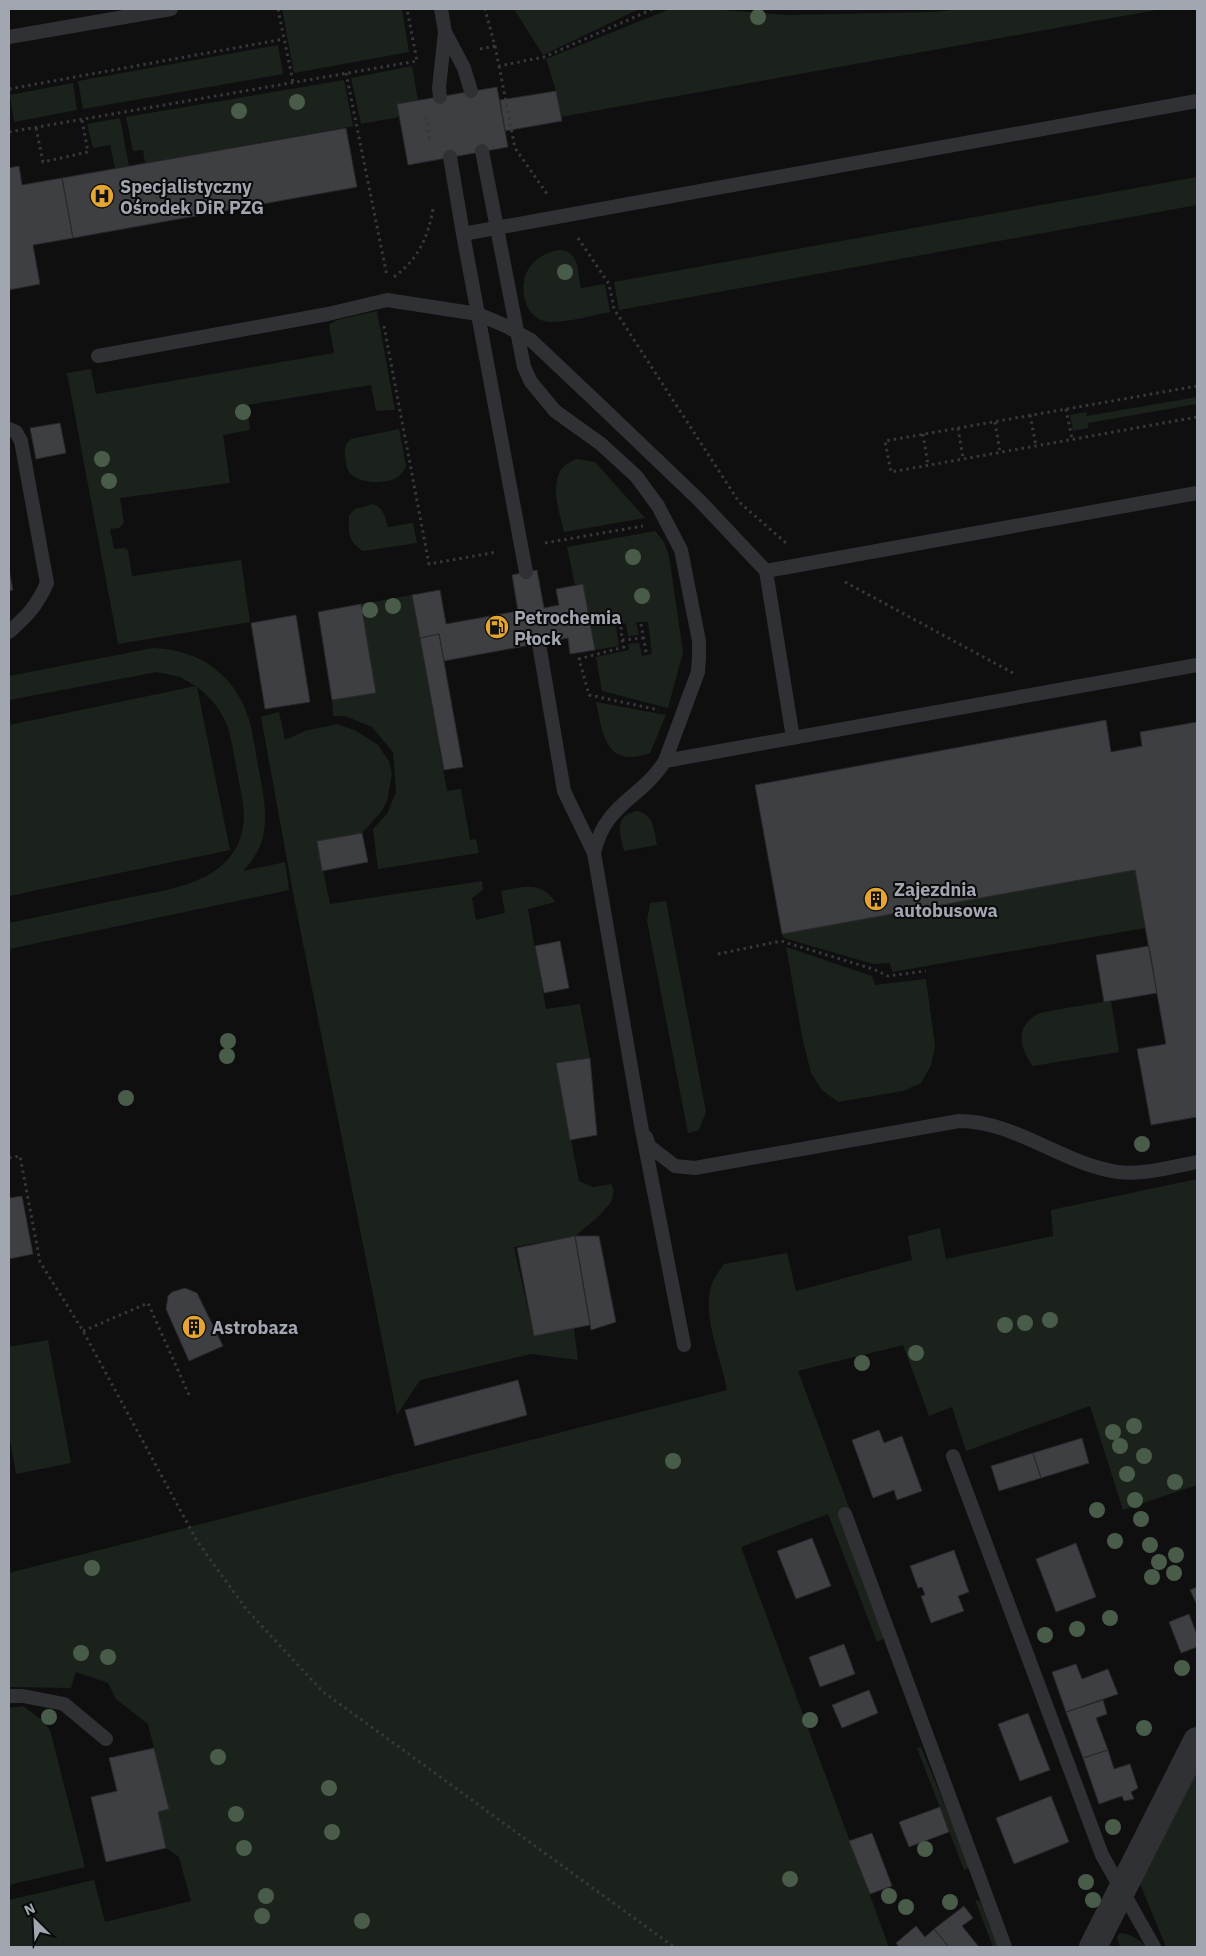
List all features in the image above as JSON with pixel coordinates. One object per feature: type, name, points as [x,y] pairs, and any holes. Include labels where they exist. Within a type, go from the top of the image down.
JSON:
[{"type":"street","points":[[1093,1947],[1197,1742]]},
{"type":"lane","points":[[9,37],[171,9]]},
{"type":"lane","points":[[440,97],[439,88],[445,32],[441,9]]},
{"type":"lane","points":[[445,32],[464,68],[471,91]]},
{"type":"lane","points":[[463,234],[1197,101]]},
{"type":"lane","points":[[482,151],[524,367],[531,382],[555,411],[601,444],[636,476],[658,506],[681,550],[699,641],[698,672],[665,761],[657,773],[607,820],[598,836],[594,853]]},
{"type":"lane","points":[[450,157],[526,572]]},
{"type":"lane","points":[[98,356],[328,314],[387,300],[478,314],[531,340],[700,501],[766,571],[793,738]]},
{"type":"lane","points":[[9,429],[16,432],[21,441],[47,583],[39,601],[28,616],[9,632]]},
{"type":"lane","points":[[766,571],[1197,493]]},
{"type":"lane","points":[[539,644],[564,791],[594,853],[641,1125],[684,1345]]},
{"type":"lane","points":[[665,761],[1197,665]]},
{"type":"lane","points":[[641,1125],[650,1146],[659,1155],[675,1166],[695,1168],[959,1121],[976,1121],[996,1127],[1093,1166],[1118,1172],[1142,1172],[1197,1162]]},
{"type":"lane","points":[[953,1456],[1102,1855],[1154,1947]]},
{"type":"lane","points":[[845,1514],[1005,1947]]},
{"type":"lane","points":[[9,1696],[23,1696],[64,1704],[106,1739]]},
{"type":"path","points":[[278,9],[293,82]]},
{"type":"path","points":[[407,9],[418,70]]},
{"type":"path","points":[[499,66],[544,57],[653,9]]},
{"type":"path","points":[[9,89],[284,39]]},
{"type":"path","points":[[496,46],[515,148],[609,284],[614,309],[618,317],[739,502],[810,563],[1048,692]]},
{"type":"path","points":[[9,132],[417,61]]},
{"type":"path","points":[[346,73],[388,282],[409,266],[421,248],[431,223],[434,205]]},
{"type":"path","points":[[424,108],[431,151]]},
{"type":"path","points":[[36,128],[43,162],[88,152],[82,120]]},
{"type":"path","points":[[1197,386],[885,441],[891,472],[1197,417]]},
{"type":"path","points":[[1066,409],[1072,439]]},
{"type":"path","points":[[1030,415],[1036,446]]},
{"type":"path","points":[[995,422],[1000,452]]},
{"type":"path","points":[[958,428],[963,458]]},
{"type":"path","points":[[923,434],[928,465]]},
{"type":"path","points":[[641,624],[646,652]]},
{"type":"path","points":[[621,627],[624,647],[579,659],[589,695],[682,715]]},
{"type":"path","points":[[622,640],[643,638]]},
{"type":"path","points":[[718,954],[781,941],[873,969],[888,976],[926,971]]},
{"type":"path","points":[[9,1158],[20,1156],[40,1262],[82,1331],[196,1541],[246,1608],[322,1691],[674,1947]]},
{"type":"path","points":[[82,1331],[148,1303],[190,1396]]},
{"type":"shaded area","points":[[282,9],[402,9],[409,52],[294,73]]},
{"type":"shaded area","points":[[514,9],[639,9],[543,55]]},
{"type":"shaded area","points":[[670,9],[708,9],[788,15],[934,12],[961,9],[1162,9],[560,117],[556,91],[546,59]]},
{"type":"shaded area","points":[[278,45],[283,74],[83,109],[78,81]]},
{"type":"shaded area","points":[[412,66],[418,101],[399,117],[361,124],[351,78]]},
{"type":"shaded area","points":[[344,80],[353,126],[145,163],[143,150],[133,151],[126,117]]},
{"type":"shaded area","points":[[73,83],[77,110],[14,122],[10,95]]},
{"type":"shaded area","points":[[120,118],[129,166],[115,168],[110,145],[93,148],[87,124]]},
{"type":"shaded area","points":[[1197,177],[1197,205],[619,310],[614,282]]},
{"type":"shaded area","points":[[558,250],[565,251],[574,258],[581,288],[605,284],[610,312],[567,321],[550,322],[544,321],[531,312],[524,298],[523,290],[529,268],[538,258]]},
{"type":"shaded area","points":[[377,311],[395,410],[376,411],[371,385],[247,405],[250,430],[223,435],[230,483],[120,498],[124,523],[119,528],[110,529],[114,549],[126,548],[128,551],[132,576],[241,560],[250,622],[118,644],[67,373],[91,369],[96,394],[334,353],[329,325],[337,320]]},
{"type":"shaded area","points":[[1197,397],[1197,404],[1088,423],[1088,428],[1073,431],[1070,415],[1086,412],[1087,416]]},
{"type":"shaded area","points":[[399,429],[406,466],[396,478],[384,482],[369,482],[350,473],[347,468],[345,446],[351,439]]},
{"type":"shaded area","points":[[577,459],[595,462],[645,518],[564,532],[557,501],[556,484],[562,468]]},
{"type":"shaded area","points":[[373,504],[382,510],[388,527],[413,523],[417,543],[363,551],[354,544],[350,536],[349,515],[355,509]]},
{"type":"shaded area","points":[[655,531],[664,542],[669,556],[683,652],[668,708],[602,691],[596,657],[629,650],[628,644],[639,643],[642,656],[652,654],[648,622],[636,622],[639,635],[628,636],[626,623],[616,626],[619,646],[595,650],[583,584],[575,585],[567,547]]},
{"type":"shaded area","points":[[412,595],[447,791],[461,789],[470,840],[476,839],[479,853],[378,869],[373,829],[387,814],[396,792],[393,752],[372,727],[345,716],[333,716],[332,700],[376,692],[361,604]]},
{"type":"shaded area","points":[[153,648],[188,654],[205,662],[224,677],[239,697],[252,729],[265,812],[264,831],[259,848],[243,871],[285,862],[289,890],[9,949],[9,923],[165,890],[192,882],[207,876],[220,867],[231,856],[239,843],[244,821],[243,806],[231,738],[228,727],[217,707],[197,687],[230,850],[9,896],[9,725],[196,686],[180,677],[157,672],[9,700],[9,676]]},
{"type":"shaded area","points":[[596,702],[666,715],[650,753],[635,757],[615,753],[605,737]]},
{"type":"shaded area","points":[[279,712],[285,740],[305,731],[337,724],[356,731],[377,744],[389,761],[392,774],[387,801],[381,812],[362,833],[317,841],[330,904],[482,881],[483,890],[472,898],[476,920],[505,913],[501,891],[524,887],[538,888],[544,890],[555,902],[528,909],[546,1009],[580,1004],[590,1058],[556,1063],[579,1181],[593,1187],[611,1184],[614,1190],[611,1202],[597,1218],[575,1236],[514,1247],[534,1336],[574,1328],[578,1360],[531,1354],[420,1380],[397,1415],[293,893],[261,717]]},
{"type":"shaded area","points":[[637,811],[647,815],[650,819],[654,828],[657,845],[624,851],[620,832],[621,821],[629,813]]},
{"type":"shaded area","points":[[1135,870],[1145,928],[892,972],[890,963],[873,964],[784,938],[782,934]]},
{"type":"shaded area","points":[[666,901],[706,1112],[699,1130],[688,1133],[647,921],[650,903]]},
{"type":"shaded area","points":[[786,947],[872,976],[875,985],[926,979],[935,1046],[931,1065],[921,1083],[903,1091],[838,1102],[822,1090],[811,1073],[803,1041]]},
{"type":"shaded area","points":[[1111,1001],[1119,1052],[1033,1066],[1022,1045],[1023,1031],[1031,1019],[1044,1012]]},
{"type":"shaded area","points":[[1197,1179],[1197,1485],[1123,1510],[1090,1406],[966,1451],[952,1407],[929,1416],[903,1345],[798,1371],[853,1518],[887,1637],[877,1642],[828,1514],[741,1547],[889,1947],[9,1947],[9,1900],[94,1880],[105,1922],[191,1901],[179,1857],[166,1848],[158,1812],[169,1808],[148,1724],[116,1699],[108,1683],[76,1672],[71,1688],[9,1687],[9,1573],[727,1390],[709,1315],[712,1283],[724,1264],[787,1253],[796,1291],[912,1260],[908,1236],[940,1228],[946,1259],[1053,1236],[1051,1210]]},
{"type":"shaded area","points":[[48,1340],[71,1463],[16,1474],[9,1434],[9,1347]]},
{"type":"shaded area","points":[[23,1706],[42,1720],[50,1730],[85,1867],[9,1885],[9,1708]]},
{"type":"shaded area","points":[[921,1747],[970,1867],[964,1870],[917,1748]]},
{"type":"shaded area","points":[[1197,1771],[1197,1947],[1166,1947],[1140,1884]]},
{"type":"shaded area","points":[[975,1900],[980,1901],[998,1947],[993,1947]]},
{"type":"shaded area","points":[[1120,1933],[1135,1937],[1147,1947],[1120,1947],[1117,1937]]},
{"type":"building","points":[[497,87],[508,147],[408,165],[397,104]]},
{"type":"building","points":[[556,91],[562,121],[505,131],[500,100]]},
{"type":"building","points":[[346,128],[357,187],[73,238],[62,178]]},
{"type":"building","points":[[19,166],[22,185],[62,178],[73,238],[33,245],[40,284],[9,290],[9,168]]},
{"type":"building","points":[[60,423],[66,453],[36,459],[30,428]]},
{"type":"building","points":[[9,569],[13,590],[9,591]]},
{"type":"building","points":[[537,570],[544,608],[559,605],[556,589],[583,584],[595,650],[570,654],[568,638],[444,661],[439,634],[420,638],[412,595],[440,590],[446,624],[518,611],[512,575]]},
{"type":"building","points":[[361,604],[376,693],[332,700],[318,612]]},
{"type":"building","points":[[296,615],[310,702],[265,709],[251,623]]},
{"type":"building","points":[[439,634],[463,767],[444,770],[420,638]]},
{"type":"building","name":"Zajezdnia autobusowa","points":[[1106,720],[1111,752],[1142,746],[1140,732],[1197,722],[1197,1117],[1151,1125],[1137,1049],[1166,1044],[1135,870],[782,934],[755,785]]},
{"type":"building","points":[[362,833],[368,862],[322,871],[317,841]]},
{"type":"building","points":[[560,941],[569,988],[544,993],[535,946]]},
{"type":"building","points":[[1149,946],[1157,993],[1104,1002],[1096,955]]},
{"type":"building","points":[[590,1058],[597,1135],[570,1140],[556,1063]]},
{"type":"building","points":[[22,1196],[33,1254],[9,1259],[9,1198]]},
{"type":"building","points":[[575,1236],[590,1325],[534,1336],[517,1248]]},
{"type":"building","points":[[575,1236],[599,1236],[616,1322],[591,1330]]},
{"type":"building","name":"Astrobaza","points":[[185,1288],[197,1293],[223,1346],[189,1361],[166,1309],[168,1296],[172,1292]]},
{"type":"building","points":[[518,1380],[527,1415],[415,1446],[405,1410]]},
{"type":"building","points":[[879,1430],[884,1443],[902,1436],[922,1491],[897,1500],[894,1490],[873,1498],[852,1440]]},
{"type":"building","points":[[1082,1438],[1089,1463],[1041,1478],[1033,1453]]},
{"type":"building","points":[[1033,1453],[1041,1478],[999,1491],[991,1466]]},
{"type":"building","points":[[812,1538],[831,1586],[796,1599],[777,1551]]},
{"type":"building","points":[[1076,1543],[1096,1597],[1056,1612],[1036,1559]]},
{"type":"building","points":[[954,1550],[969,1592],[958,1596],[964,1611],[931,1623],[921,1596],[925,1595],[922,1587],[918,1588],[910,1566]]},
{"type":"building","points":[[1197,1587],[1197,1605],[1190,1590]]},
{"type":"building","points":[[1189,1614],[1197,1635],[1197,1647],[1181,1653],[1169,1622]]},
{"type":"building","points":[[844,1644],[855,1674],[820,1687],[809,1657]]},
{"type":"building","points":[[1076,1664],[1082,1679],[1108,1669],[1118,1694],[1066,1712],[1052,1672]]},
{"type":"building","points":[[869,1690],[878,1713],[842,1728],[832,1705]]},
{"type":"building","points":[[1103,1700],[1107,1714],[1096,1718],[1108,1750],[1083,1758],[1066,1712]]},
{"type":"building","points":[[1028,1713],[1050,1770],[1020,1781],[998,1724]]},
{"type":"building","points":[[154,1748],[169,1809],[158,1812],[166,1848],[106,1862],[91,1797],[117,1791],[109,1758]]},
{"type":"building","points":[[1108,1750],[1114,1769],[1130,1764],[1138,1788],[1131,1792],[1134,1799],[1124,1801],[1122,1796],[1099,1804],[1083,1758]]},
{"type":"building","points":[[1051,1796],[1069,1842],[1014,1864],[996,1818]]},
{"type":"building","points":[[940,1807],[949,1832],[909,1847],[899,1822]]},
{"type":"building","points":[[872,1833],[892,1886],[870,1894],[849,1841]]},
{"type":"building","points":[[964,1906],[973,1918],[962,1926],[979,1947],[949,1947],[934,1929]]},
{"type":"building","points":[[916,1926],[925,1937],[934,1929],[949,1947],[899,1947],[896,1943]]},
{"type":"place","name":"Specjalistyczny Ośrodek DiR PZG","points":[[102,196]]},
{"type":"place","name":"Petrochemia Płock","points":[[497,627]]},
{"type":"place","name":"Zajezdnia autobusowa","points":[[876,899]]},
{"type":"place","name":"Astrobaza","points":[[194,1327]]}]
